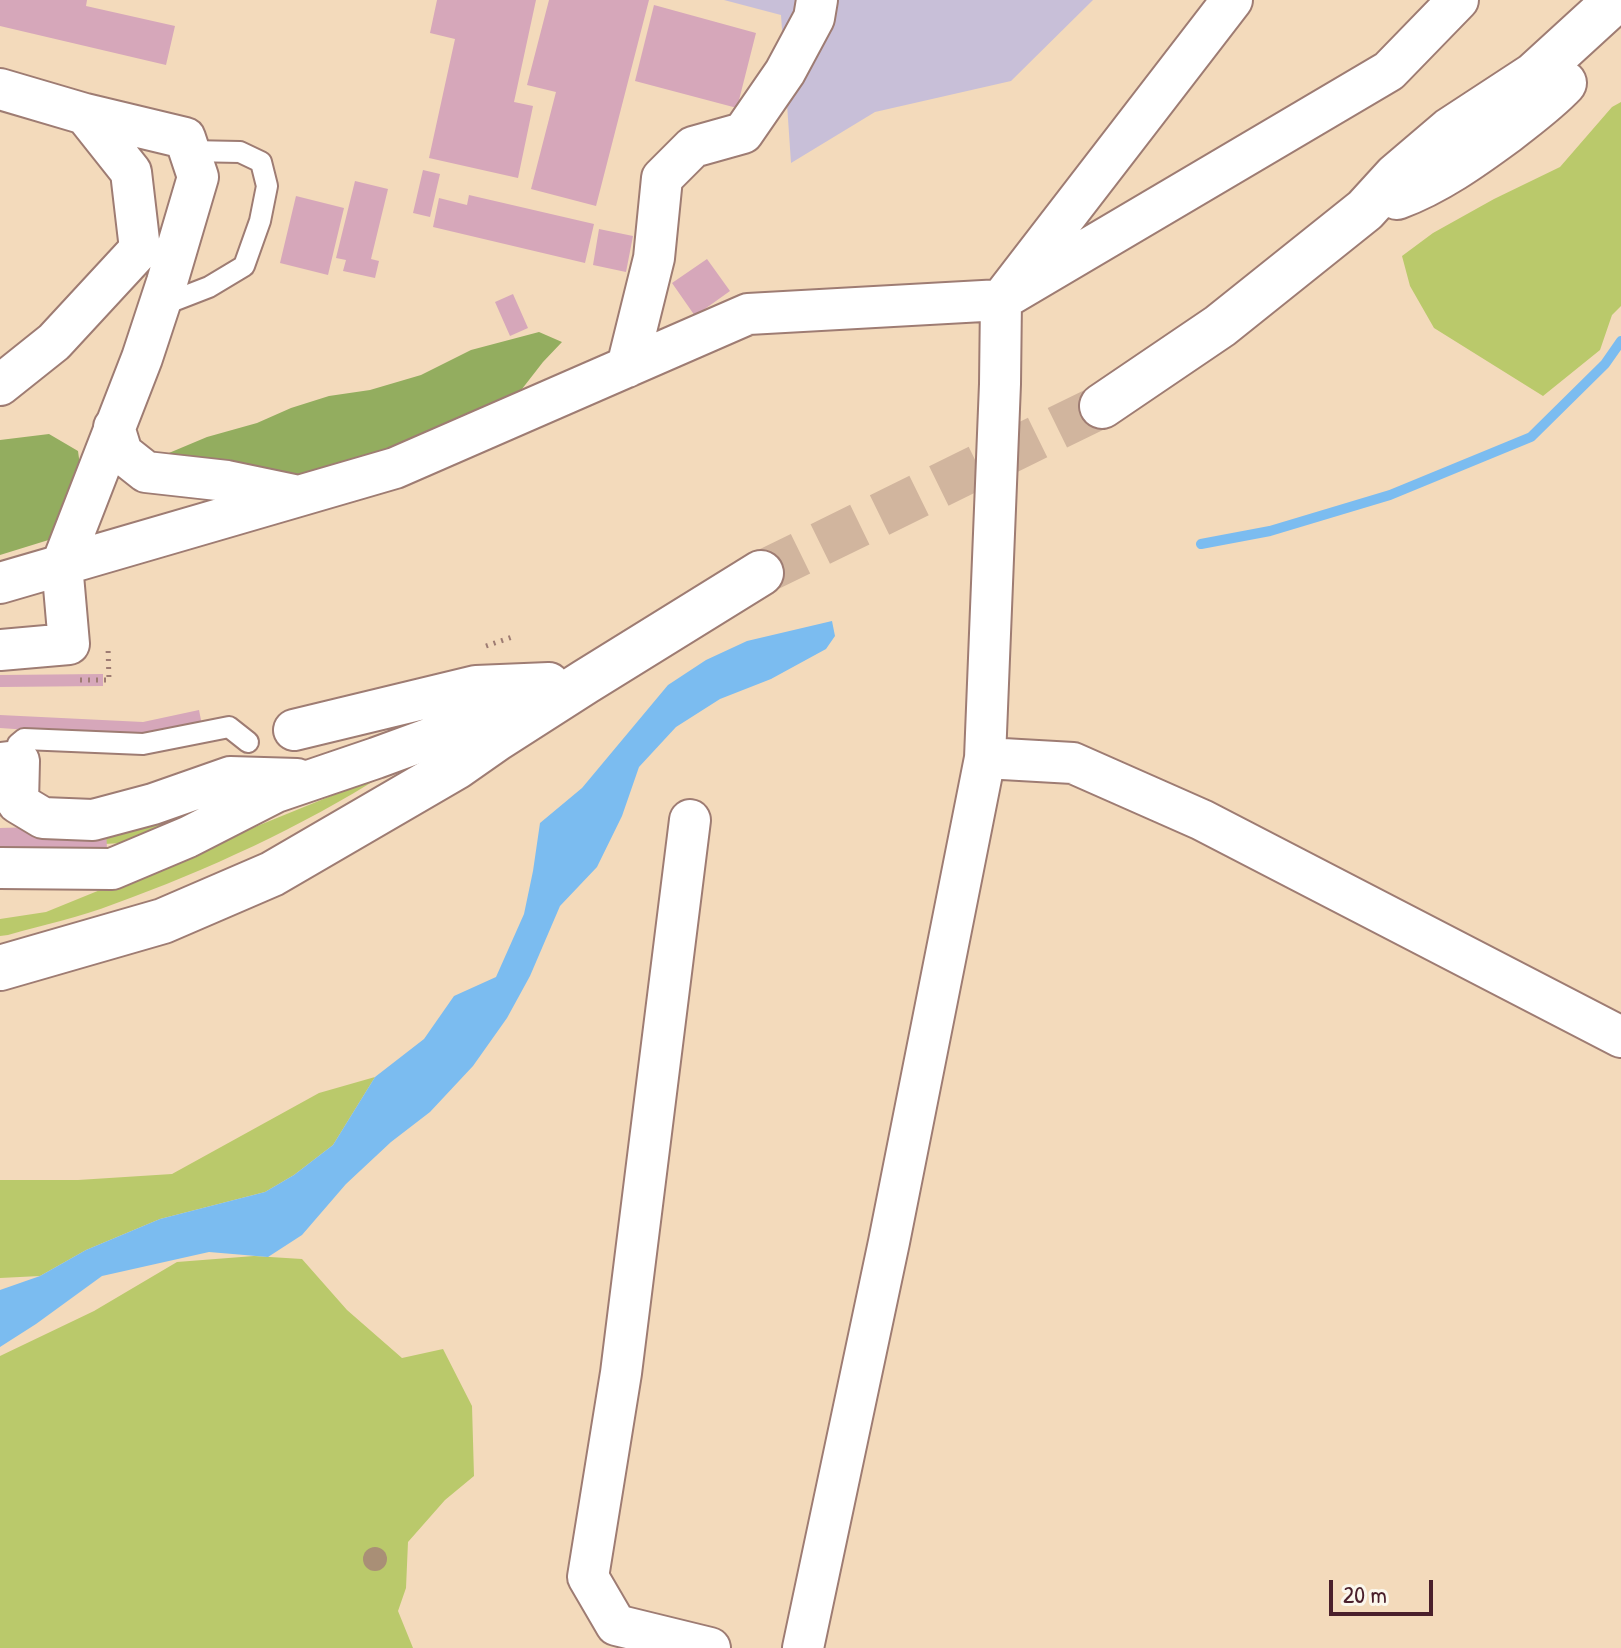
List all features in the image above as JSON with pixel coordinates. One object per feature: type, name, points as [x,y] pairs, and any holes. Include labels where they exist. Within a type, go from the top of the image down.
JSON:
[{"type":"street","points":[[627,367],[654,258],[662,178],[693,147],[743,133],[785,72],[814,18],[817,0]]},
{"type":"street","points":[[803,1648],[889,1242],[985,758],[1001,300],[1232,0]]},
{"type":"street","points":[[0,583],[395,468],[748,314],[1001,300],[1389,71],[1458,0]]},
{"type":"street","points":[[1102,406],[1220,326],[1365,210],[1406,166],[1450,130],[1534,75],[1616,0]]},
{"type":"street","points":[[1365,210],[1414,191],[1469,159],[1547,100],[1621,26]]},
{"type":"street","points":[[0,89],[85,114],[185,138],[198,177],[142,358],[62,564],[69,644],[0,650]]},
{"type":"street","points":[[0,385],[54,342],[140,249],[131,172],[85,114]]},
{"type":"street","points":[[114,427],[122,453],[146,472],[227,481],[299,496]]},
{"type":"street","points":[[0,968],[163,921],[272,874],[456,767],[585,682],[761,573]]},
{"type":"street","points":[[294,730],[476,686],[585,682]]},
{"type":"street","points":[[0,868],[112,869],[188,837],[276,792],[585,682]]},
{"type":"street","points":[[985,758],[1073,763],[1202,820],[1621,1037]]},
{"type":"street","points":[[10,762],[18,803],[43,818],[93,820],[153,804],[230,777],[313,780]]},
{"type":"street","points":[[690,820],[621,1373],[588,1577],[616,1625],[710,1648]]},
{"type":"lane","points":[[160,306],[209,287],[244,266],[260,221],[267,186],[261,162],[240,152],[189,151]]},
{"type":"lane","points":[[10,762],[18,744],[24,739],[143,744],[229,727],[248,742]]},
{"type":"shaded area","points":[[724,0],[1093,0],[1011,81],[875,112],[791,163],[781,15]]},
{"type":"green space","points":[[1621,102],[1621,306],[1612,315],[1600,350],[1543,396],[1434,328],[1410,286],[1402,256],[1433,233],[1560,167],[1612,107]]},
{"type":"green space","points":[[539,332],[562,342],[515,398],[309,483],[157,458],[291,408],[421,375],[471,350]]},
{"type":"green space","points":[[49,434],[78,451],[82,480],[55,538],[0,555],[0,440]]},
{"type":"green space","points":[[385,774],[287,829],[184,877],[88,913],[0,936],[0,919],[46,912]]},
{"type":"green space","points":[[236,798],[123,843],[104,844],[104,830]]},
{"type":"green space","points":[[375,1077],[333,1145],[294,1175],[265,1192],[160,1219],[86,1250],[40,1276],[0,1278],[0,1180],[78,1180],[172,1174],[319,1093]]},
{"type":"green space","points":[[254,1256],[302,1259],[347,1310],[402,1358],[443,1349],[472,1406],[474,1476],[445,1500],[408,1542],[406,1588],[398,1611],[413,1648],[0,1648],[0,1356],[94,1311],[177,1262]]},
{"type":"water","points":[[832,621],[835,636],[826,649],[771,679],[720,699],[676,727],[639,767],[622,816],[597,867],[560,906],[530,976],[507,1018],[473,1066],[430,1112],[391,1142],[346,1184],[302,1235],[268,1257],[209,1252],[102,1276],[0,1347],[0,1290],[40,1276],[86,1250],[160,1219],[265,1192],[294,1175],[333,1145],[375,1077],[424,1039],[454,996],[496,977],[524,914],[540,823],[582,788],[668,685],[706,660],[747,641]]},
{"type":"building","points":[[0,0],[87,0],[86,6],[175,26],[166,65],[0,26]]},
{"type":"building","points":[[437,0],[536,0],[514,102],[533,106],[518,178],[429,158],[455,39],[430,33]]},
{"type":"building","points":[[549,0],[649,0],[596,206],[531,189],[556,92],[527,85]]},
{"type":"building","points":[[654,5],[756,33],[737,108],[635,81]]},
{"type":"building","points":[[423,170],[440,174],[430,217],[413,213]]},
{"type":"building","points":[[355,181],[388,189],[371,259],[379,261],[375,278],[343,271],[346,260],[336,258]]},
{"type":"building","points":[[469,195],[594,224],[585,263],[433,227],[439,198],[467,205]]},
{"type":"building","points":[[296,196],[344,208],[328,275],[280,263]]},
{"type":"building","points":[[599,229],[633,236],[626,272],[593,265]]},
{"type":"building","points":[[707,259],[730,291],[695,316],[672,283]]},
{"type":"building","points":[[513,294],[528,328],[510,336],[495,302]]},
{"type":"building","points":[[103,674],[103,686],[0,687],[0,675]]},
{"type":"building","points":[[199,710],[202,725],[144,738],[0,728],[0,715],[143,722]]},
{"type":"building","points":[[106,825],[107,850],[0,854],[0,828]]},
{"type":"waterway","points":[[1201,544],[1270,531],[1390,495],[1531,437],[1605,364],[1621,341]]},
{"type":"tunnel","points":[[761,573],[1102,406]]}]
